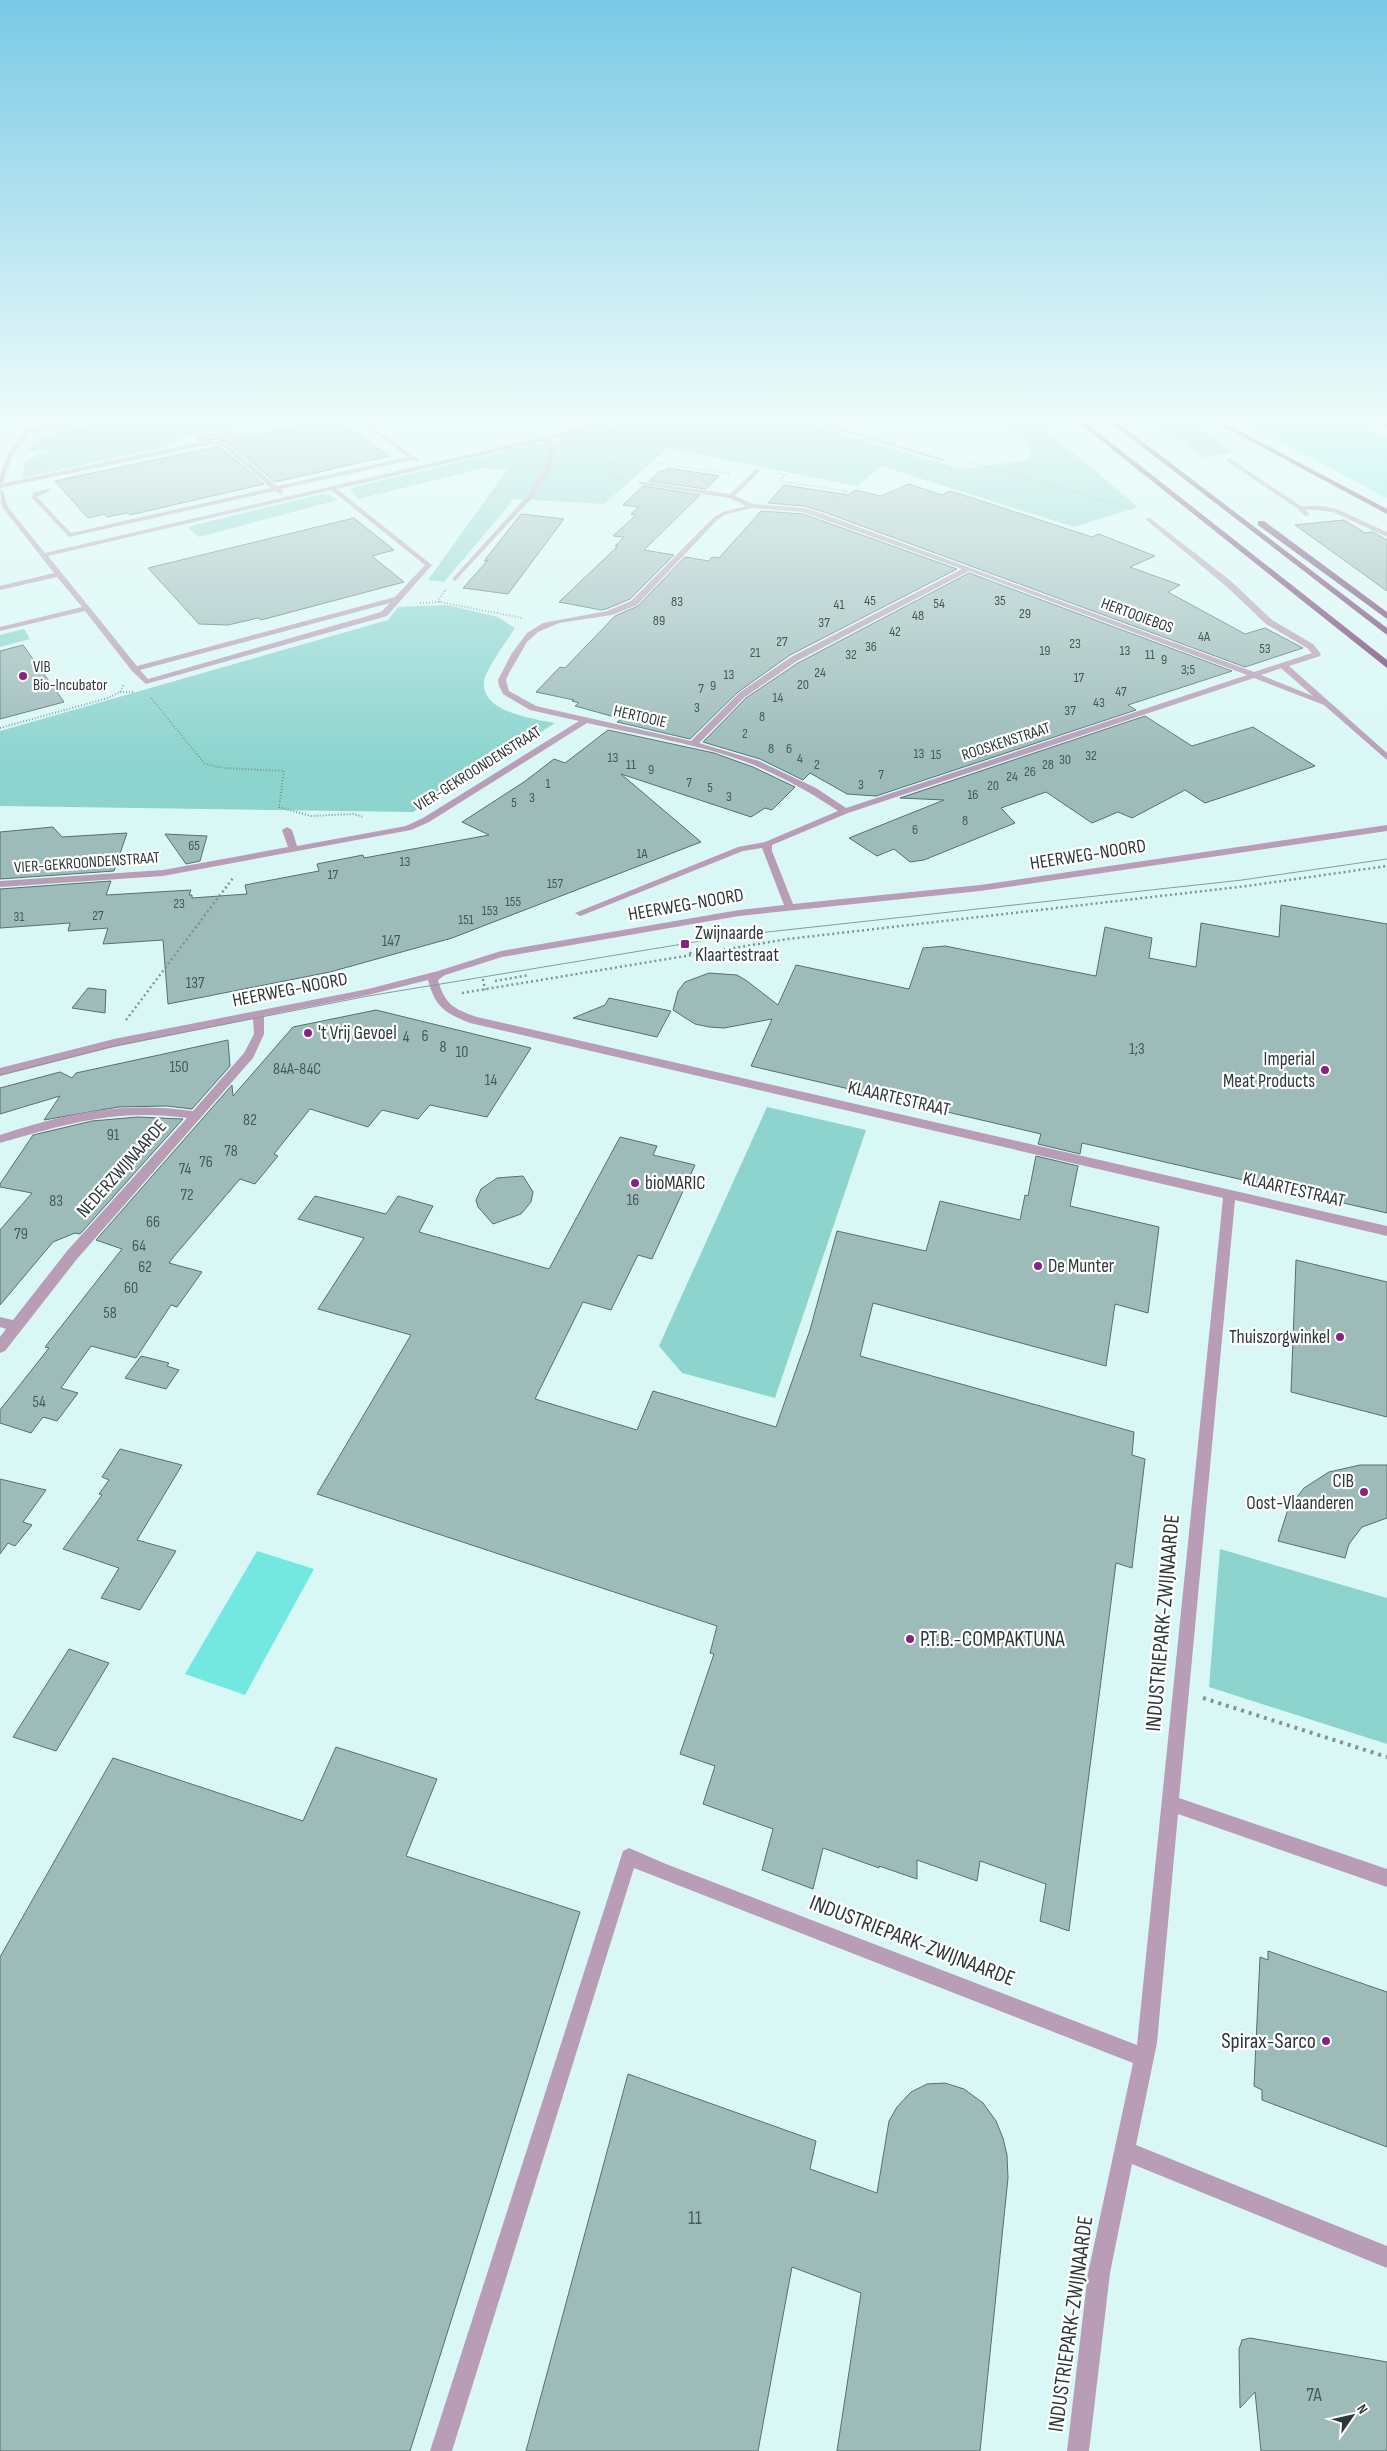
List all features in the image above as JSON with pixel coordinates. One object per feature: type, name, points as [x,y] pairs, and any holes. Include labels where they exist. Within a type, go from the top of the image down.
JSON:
[{"type":"highway","points":[[1221,533],[1387,665]]},
{"type":"highway","points":[[1258,533],[1387,632]]},
{"type":"highway","points":[[1275,533],[1387,616]]},
{"type":"street","points":[[25,533],[146,682],[384,614],[429,565],[389,533]]},
{"type":"street","points":[[107,533],[113,539]]},
{"type":"street","points":[[44,555],[136,533]]},
{"type":"street","points":[[455,579],[496,533]]},
{"type":"street","name":"HERTOOIEBOS","points":[[545,626],[604,616],[634,604],[701,533]]},
{"type":"street","name":"HERTOOIEBOS","points":[[870,533],[1221,661],[1256,676]]},
{"type":"street","name":"ROOSKENSTRAAT","points":[[668,878],[741,850],[767,844],[844,811],[1285,667],[1317,654],[1310,646],[1269,622],[1229,584],[1166,533]]},
{"type":"street","points":[[693,744],[742,695],[794,659],[968,569]]},
{"type":"street","points":[[0,588],[59,574]]},
{"type":"street","points":[[135,668],[398,599]]},
{"type":"street","points":[[0,629],[86,608]]},
{"type":"street","name":"HERTOOIE","points":[[545,626],[528,636],[502,673],[501,685],[507,695],[518,702],[533,708],[693,744],[756,763],[813,790],[844,811]]},
{"type":"street","points":[[1285,667],[1310,687],[1323,703],[1387,758]]},
{"type":"street","points":[[1256,676],[1323,703]]},
{"type":"street","name":"VIER-GEKROONDENSTRAAT","points":[[0,884],[162,873],[248,859],[408,828],[426,820],[586,720]]},
{"type":"street","name":"HEERWEG-NOORD","points":[[0,1072],[114,1043],[368,992],[441,973],[501,954],[789,906],[980,888],[1387,828]]},
{"type":"street","points":[[287,830],[294,850]]},
{"type":"street","points":[[767,844],[767,851],[789,906]]},
{"type":"street","name":"HEERWEG-NOORD","points":[[580,913],[668,878]]},
{"type":"street","points":[[437,996],[433,979],[441,973]]},
{"type":"street","name":"KLAARTESTRAAT","points":[[437,996],[448,1011],[474,1020],[1387,1232]]},
{"type":"street","name":"NEDERZWIJNAARDE","points":[[0,1347],[72,1255],[250,1055],[259,1034],[258,1013]]},
{"type":"street","points":[[0,1140],[54,1121],[123,1109],[174,1111],[195,1115]]},
{"type":"street","name":"INDUSTRIEPARK-ZWIJNAARDE","points":[[1078,2451],[1099,2273],[1144,2056],[1229,1194]]},
{"type":"street","points":[[0,1322],[16,1326]]},
{"type":"street","points":[[1170,1804],[1387,1878]]},
{"type":"street","name":"INDUSTRIEPARK-ZWIJNAARDE","points":[[441,2451],[629,1857],[663,1872],[1144,2056]]},
{"type":"street","points":[[1125,2151],[1387,2257]]},
{"type":"path","points":[[440,602],[519,617],[545,626]]},
{"type":"path","points":[[146,682],[146,693],[205,764],[224,768],[284,772],[279,807],[312,816],[353,814],[379,822],[388,833]]},
{"type":"path","points":[[0,728],[108,698],[120,692],[124,683]]},
{"type":"path","points":[[114,1043],[114,1039],[124,1023],[248,859]]},
{"type":"path","points":[[437,996],[516,985],[788,939],[1247,886],[1387,866]]},
{"type":"path","points":[[687,948],[691,954]]},
{"type":"path","points":[[495,981],[529,975]]},
{"type":"path","points":[[1181,1691],[1387,1757]]},
{"type":"shaded area","points":[[195,533],[213,533],[199,537]]},
{"type":"shaded area","points":[[461,533],[485,533],[444,582],[428,580]]},
{"type":"shaded area","points":[[447,605],[498,617],[515,628],[489,669],[484,682],[485,692],[491,701],[510,712],[555,723],[413,812],[0,806],[0,731],[388,620],[398,607]]},
{"type":"shaded area","points":[[24,629],[30,639],[0,647],[0,635]]},
{"type":"shaded area","points":[[767,1107],[866,1130],[775,1398],[682,1373],[659,1346]]},
{"type":"shaded area","points":[[1220,1549],[1387,1598],[1387,1744],[1209,1687]]},
{"type":"shaded area","points":[[257,1551],[314,1569],[245,1695],[185,1674]]},
{"type":"building","points":[[291,533],[373,533],[394,550],[372,556],[404,582],[261,620],[258,618],[228,625],[199,624],[148,568]]},
{"type":"building","points":[[506,533],[553,533],[508,594],[463,588],[488,560],[484,561]]},
{"type":"building","points":[[616,533],[661,533],[644,550],[674,555],[630,599],[606,609],[601,610],[559,602],[618,546],[615,546],[624,537],[613,536]]},
{"type":"building","points":[[741,533],[857,533],[957,569],[790,655],[738,692],[690,739],[617,722],[622,719],[575,706],[579,703],[572,701],[574,700],[536,692],[560,667],[565,668],[615,616],[638,606],[685,557],[709,561],[712,557],[719,558]]},
{"type":"building","points":[[882,533],[1081,533],[1092,537],[1099,534],[1155,556],[1130,567],[1180,585],[1168,592],[1245,634],[1265,628],[1303,648],[1245,667]]},
{"type":"building","points":[[1307,533],[1375,533],[1387,540],[1387,591]]},
{"type":"building","points":[[969,573],[1232,671],[1128,705],[1136,710],[876,796],[847,794],[810,773],[803,780],[760,759],[703,742],[746,698],[798,663]]},
{"type":"building","name":"VIB Bio-Incubator","points":[[23,645],[64,702],[0,719],[0,651]]},
{"type":"building","points":[[1145,716],[1192,746],[1253,727],[1315,766],[1205,803],[1185,790],[1132,818],[1118,812],[1092,823],[1046,792],[1001,808],[1015,823],[924,860],[910,862],[894,849],[877,856],[849,838],[944,800],[900,798]]},
{"type":"building","points":[[608,730],[714,753],[753,767],[795,787],[772,810],[765,808],[751,817],[621,774],[701,842],[452,938],[330,972],[168,1004],[163,940],[103,944],[108,928],[68,931],[70,923],[0,928],[0,889],[111,881],[106,895],[191,890],[189,895],[192,895],[192,898],[247,894],[245,885],[319,871],[317,864],[363,855],[364,858],[489,835],[462,822],[524,782],[554,759],[565,763]]},
{"type":"building","points":[[53,827],[62,837],[127,833],[114,871],[0,879],[0,832]]},
{"type":"building","points":[[165,834],[207,836],[200,861],[186,864]]},
{"type":"building","points":[[1281,905],[1387,924],[1387,1213],[1082,1143],[1080,1154],[1038,1144],[1041,1134],[751,1066],[772,1019],[724,1028],[709,1027],[695,1024],[673,1010],[678,991],[685,982],[709,973],[737,975],[778,1005],[796,965],[909,989],[923,948],[945,946],[1096,976],[1105,927],[1152,938],[1149,958],[1196,967],[1201,923],[1279,937]]},
{"type":"building","points":[[88,988],[106,990],[105,1013],[72,1008]]},
{"type":"building","points":[[609,998],[671,1011],[657,1037],[573,1018],[605,1005]]},
{"type":"building","points":[[376,1010],[531,1048],[487,1117],[430,1105],[418,1119],[382,1110],[368,1127],[310,1109],[274,1154],[278,1156],[255,1184],[240,1179],[169,1263],[202,1272],[177,1307],[171,1305],[136,1358],[91,1346],[61,1388],[78,1393],[57,1421],[43,1417],[31,1433],[0,1423],[0,1410],[49,1348],[45,1347],[122,1249],[96,1240],[232,1085],[233,1096],[293,1027]]},
{"type":"building","points":[[228,1040],[230,1066],[192,1109],[167,1106],[118,1107],[44,1120],[60,1096],[0,1114],[0,1088],[60,1072],[72,1078],[76,1073]]},
{"type":"building","points":[[138,1117],[183,1119],[80,1234],[75,1233],[53,1242],[0,1305],[0,1230],[32,1193],[0,1187],[0,1184],[33,1135],[92,1121]]},
{"type":"building","name":"P.T.B.-COMPAKTUNA","points":[[620,1137],[657,1146],[653,1155],[695,1165],[652,1259],[638,1255],[611,1310],[583,1302],[535,1399],[637,1430],[653,1391],[776,1427],[810,1330],[837,1231],[926,1251],[940,1201],[1020,1220],[1025,1195],[1028,1196],[1036,1156],[1078,1166],[1070,1206],[1159,1227],[1148,1313],[1115,1304],[1106,1366],[873,1303],[860,1356],[1134,1432],[1132,1455],[1145,1459],[1132,1568],[1116,1563],[1069,1931],[1040,1921],[1046,1884],[980,1861],[977,1881],[917,1860],[917,1879],[823,1848],[813,1889],[762,1870],[773,1829],[703,1804],[715,1766],[680,1754],[714,1654],[710,1653],[717,1626],[317,1494],[411,1335],[318,1309],[364,1238],[298,1219],[315,1196],[386,1214],[398,1196],[433,1206],[419,1232],[549,1269]]},
{"type":"building","points":[[523,1176],[533,1192],[531,1202],[521,1214],[493,1224],[478,1207],[476,1200],[481,1189],[497,1178]]},
{"type":"building","name":"Thuiszorgwinkel","points":[[1296,1260],[1387,1282],[1387,1417],[1291,1392]]},
{"type":"building","points":[[141,1356],[169,1363],[167,1366],[179,1370],[166,1389],[125,1378]]},
{"type":"building","points":[[120,1449],[182,1465],[137,1540],[176,1551],[140,1610],[101,1598],[119,1568],[63,1549],[102,1495],[99,1494],[109,1480],[102,1477]]},
{"type":"building","points":[[1360,1465],[1387,1465],[1387,1518],[1362,1527],[1349,1544],[1345,1558],[1278,1541],[1288,1509],[1304,1488],[1329,1472]]},
{"type":"building","points":[[0,1479],[46,1490],[23,1522],[32,1525],[15,1546],[8,1543],[0,1554]]},
{"type":"building","points":[[69,1649],[109,1663],[56,1751],[13,1737]]},
{"type":"building","points":[[336,1747],[437,1779],[406,1856],[580,1912],[410,2451],[0,2451],[0,1957],[113,1758],[303,1821]]},
{"type":"building","name":"Spirax-Sarco","points":[[1268,1951],[1387,1992],[1387,2147],[1262,2100],[1262,2090],[1254,2086],[1260,1957],[1268,1960]]},
{"type":"building","points":[[628,2074],[816,2141],[810,2169],[877,2193],[889,2121],[897,2107],[911,2092],[927,2084],[945,2083],[964,2089],[983,2103],[996,2121],[1003,2138],[1007,2155],[1008,2178],[980,2451],[837,2451],[861,2293],[792,2267],[758,2451],[526,2451]]},
{"type":"building","points":[[1250,2338],[1387,2362],[1387,2451],[1261,2451],[1255,2392],[1240,2408],[1239,2349],[1242,2340]]},
{"type":"tram line","points":[[0,1075],[114,1046],[368,996],[731,936],[1242,880],[1387,859]]},
{"type":"place","name":"VIB Bio-Incubator","points":[[23,676]]},
{"type":"place","name":"Zwijnaarde Klaartestraat","points":[[685,944]]},
{"type":"place","name":"'t Vrij Gevoel","points":[[308,1033]]},
{"type":"place","name":"Imperial Meat Products","points":[[1325,1070]]},
{"type":"place","name":"bioMARIC","points":[[635,1183]]},
{"type":"place","name":"De Munter","points":[[1038,1266]]},
{"type":"place","name":"Thuiszorgwinkel","points":[[1340,1337]]},
{"type":"place","name":"CIB Oost-Vlaanderen","points":[[1364,1492]]},
{"type":"place","name":"P.T.B.-COMPAKTUNA","points":[[910,1639]]},
{"type":"place","name":"Spirax-Sarco","points":[[1326,2041]]}]
